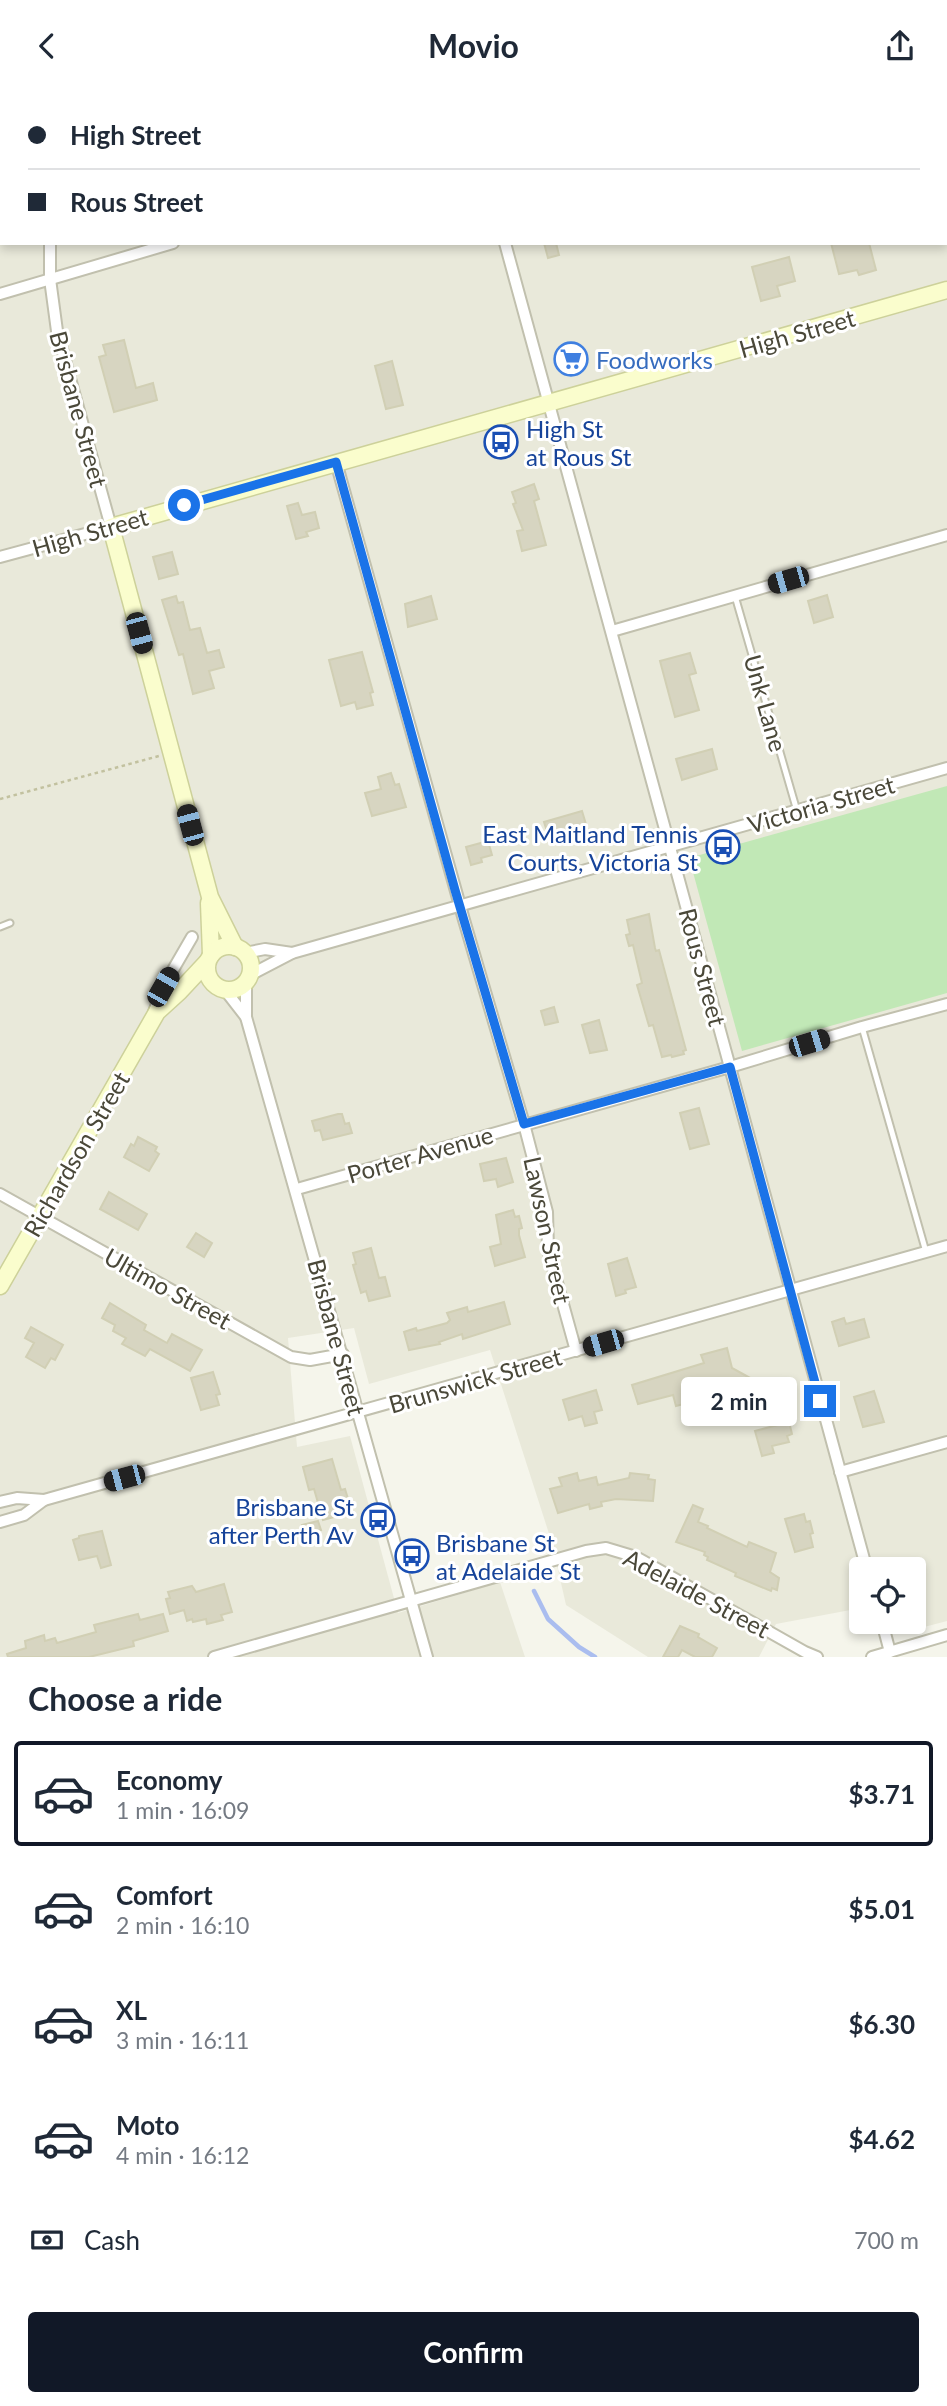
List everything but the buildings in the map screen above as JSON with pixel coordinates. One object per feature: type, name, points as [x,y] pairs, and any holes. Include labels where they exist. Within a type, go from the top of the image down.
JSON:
[{"type":"main road","name":"High Street","points":[[111,527],[947,290]]},
{"type":"main road","name":"Brisbane Street","points":[[111,527],[209,897],[209,959]]},
{"type":"main road","name":"Brisbane Street","points":[[209,897],[240,950]]},
{"type":"main road","points":[[179,992],[221,988],[233,990],[248,979],[251,963],[240,950],[222,947],[209,959],[208,976],[221,988]]},
{"type":"main road","name":"Richardson Street","points":[[0,1286],[151,1022],[163,1005],[179,992],[209,959]]},
{"type":"street","name":"Brisbane Street","points":[[50,245],[50,279],[57,331],[111,527]]},
{"type":"street","points":[[0,294],[166,245]]},
{"type":"street","name":"Rous Street","points":[[506,245],[863,1557]]},
{"type":"street","name":"Lawson Street","points":[[336,462],[524,1124],[547,1212],[548,1250],[576,1351]]},
{"type":"street","name":"High Street","points":[[0,557],[111,527]]},
{"type":"street","points":[[612,631],[947,535]]},
{"type":"street","name":"Victoria Street","points":[[248,979],[292,953],[947,768]]},
{"type":"street","name":"Richardson Street","points":[[151,1022],[163,987],[192,937]]},
{"type":"street","name":"Victoria Street","points":[[240,950],[265,949],[292,953]]},
{"type":"street","name":"Brisbane Street","points":[[248,979],[246,1017],[297,1189],[427,1657]]},
{"type":"street","name":"Brisbane Street","points":[[221,988],[246,1017]]},
{"type":"street","name":"Porter Avenue","points":[[297,1189],[947,1004]]},
{"type":"street","name":"Ultimo Street","points":[[0,1193],[291,1357],[310,1360],[343,1353]]},
{"type":"street","name":"Brunswick Street","points":[[0,1502],[17,1498],[44,1500],[947,1247]]},
{"type":"street","points":[[840,1472],[947,1442]]},
{"type":"street","name":"Brunswick Street","points":[[0,1522],[24,1515],[44,1500]]},
{"type":"street","name":"Adelaide Street","points":[[214,1657],[606,1548],[636,1557],[817,1657]]},
{"type":"street","points":[[885,1634],[890,1652]]},
{"type":"street","points":[[872,1657],[947,1635]]},
{"type":"lane","name":"Unk Lane","points":[[736,596],[797,810]]},
{"type":"lane","points":[[0,927],[10,923]]},
{"type":"lane","points":[[862,1027],[926,1252]]},
{"type":"path","points":[[0,799],[171,753]]},
{"type":"shaded area","points":[[0,245],[947,245],[947,1621],[926,1626],[926,1557],[849,1557],[849,1610],[776,1624],[759,1657],[648,1657],[566,1605],[552,1543],[490,1350],[369,1384],[354,1328],[288,1338],[297,1447],[350,1436],[398,1613],[500,1582],[525,1657],[0,1657]]},
{"type":"green space","points":[[947,786],[947,993],[742,1051],[691,865],[696,856]]},
{"type":"waterway","points":[[534,1591],[548,1619],[579,1647],[595,1657]]},
{"type":"place","name":"Foodworks","points":[[571,359]]},
{"type":"place","name":"High St at Rous St","points":[[501,442]]},
{"type":"place","name":"East Maitland Tennis Courts, Victoria St","points":[[723,847]]},
{"type":"place","name":"Brisbane St after Perth Av","points":[[378,1520]]},
{"type":"place","name":"Brisbane St at Adelaide St","points":[[412,1556]]},
{"type":"route","points":[[184,505],[336,462],[455,890],[524,1124],[730,1067],[820,1401]]}]
